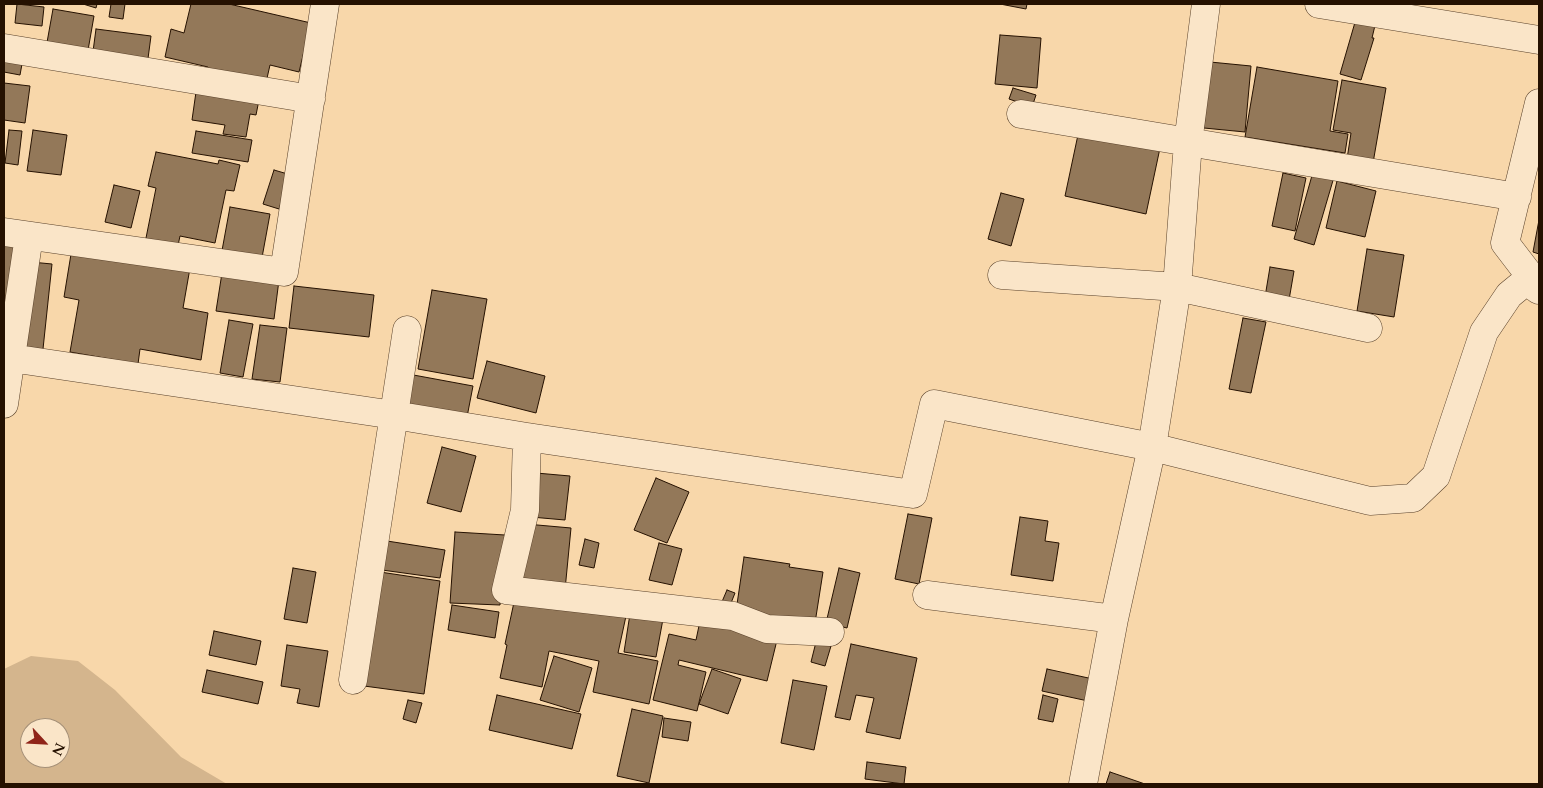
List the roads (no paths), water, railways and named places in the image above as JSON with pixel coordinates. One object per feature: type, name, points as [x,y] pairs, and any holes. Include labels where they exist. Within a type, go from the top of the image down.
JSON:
[{"type":"street","points":[[4,404],[16,234],[284,272],[325,4]]},
{"type":"street","points":[[1083,784],[1114,619],[1152,447],[1177,287],[1188,143],[1206,4]]},
{"type":"street","points":[[1318,4],[1539,40]]},
{"type":"street","points":[[4,48],[311,100]]},
{"type":"street","points":[[7,358],[913,494],[934,404],[1152,447],[1370,501],[1413,498],[1436,476],[1484,332],[1508,295],[1535,284],[1505,243],[1539,103]]},
{"type":"street","points":[[1021,114],[1517,197]]},
{"type":"street","points":[[1002,275],[1177,287],[1368,328]]},
{"type":"street","points":[[353,680],[407,330]]},
{"type":"street","points":[[527,437],[525,510],[506,590],[733,616],[767,629],[830,632]]},
{"type":"street","points":[[927,595],[1114,619]]}]
